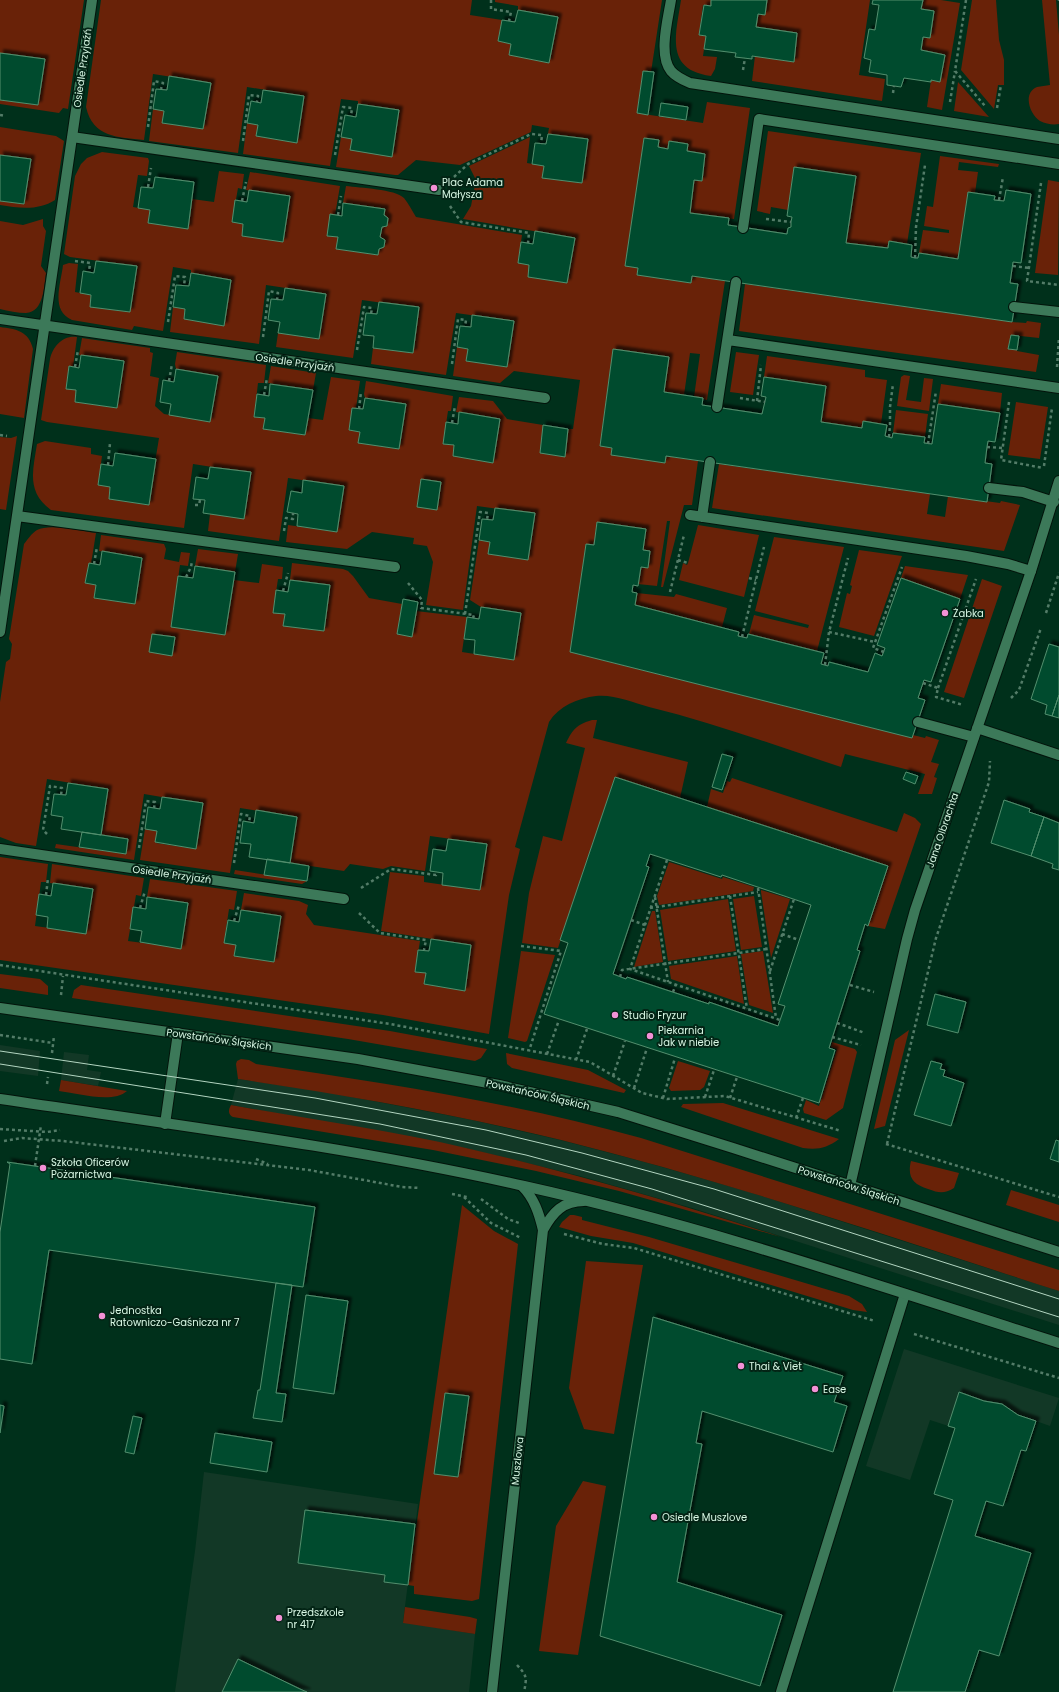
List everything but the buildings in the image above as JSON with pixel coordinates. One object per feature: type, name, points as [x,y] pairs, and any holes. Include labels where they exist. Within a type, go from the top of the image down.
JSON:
[{"type":"street","name":"Osiedle Przyjaźń","points":[[0,632],[92,0]]},
{"type":"street","points":[[671,0],[665,56],[667,65],[672,72],[690,83],[1059,139]]},
{"type":"street","points":[[743,228],[759,119],[1059,164]]},
{"type":"street","points":[[72,137],[439,190]]},
{"type":"street","points":[[718,407],[736,282]]},
{"type":"street","points":[[1014,307],[1059,312]]},
{"type":"street","name":"Osiedle Przyjaźń","points":[[0,319],[546,398]]},
{"type":"street","points":[[728,340],[1059,388]]},
{"type":"street","points":[[702,517],[710,462]]},
{"type":"street","name":"Jana Olbrachta","points":[[850,1186],[915,910],[1031,571],[1054,502],[1059,481]]},
{"type":"street","points":[[989,488],[1023,492],[1054,502]]},
{"type":"street","points":[[690,515],[983,559],[1008,564],[1031,571]]},
{"type":"street","points":[[17,516],[395,567]]},
{"type":"street","points":[[918,722],[976,732],[1059,755]]},
{"type":"street","name":"Osiedle Przyjaźń","points":[[0,849],[344,899]]},
{"type":"street","name":"Powstańców Śląskich","points":[[0,1008],[358,1059],[499,1085],[618,1112],[1059,1252]]},
{"type":"street","points":[[165,1124],[178,1034]]},
{"type":"street","points":[[0,1099],[386,1157],[588,1201],[758,1247],[1059,1343]]},
{"type":"street","name":"Muszlowa","points":[[492,1692],[543,1230],[535,1204],[529,1193],[522,1186]]},
{"type":"street","name":"Muszlowa","points":[[543,1230],[556,1210],[565,1204],[574,1201],[588,1201]]},
{"type":"street","points":[[781,1692],[905,1294]]},
{"type":"path","points":[[491,0],[491,9],[511,12],[509,21]]},
{"type":"path","points":[[949,104],[966,0]]},
{"type":"path","points":[[743,68],[745,58]]},
{"type":"path","points":[[955,70],[988,109]]},
{"type":"path","points":[[145,148],[154,82],[163,83],[161,89]]},
{"type":"path","points":[[996,116],[1001,85]]},
{"type":"path","points":[[893,92],[894,86]]},
{"type":"path","points":[[240,161],[249,95],[258,96],[257,102]]},
{"type":"path","points":[[332,175],[343,107],[352,108],[351,116]]},
{"type":"path","points":[[0,115],[5,116]]},
{"type":"path","points":[[528,243],[529,233],[461,222],[439,190],[468,164],[531,134],[542,135],[541,144]]},
{"type":"path","points":[[915,258],[916,227],[928,144]]},
{"type":"path","points":[[1044,161],[1027,281],[1059,285]]},
{"type":"path","points":[[745,215],[791,222]]},
{"type":"path","points":[[1013,266],[1029,268]]},
{"type":"path","points":[[165,343],[175,276],[185,277],[184,286]]},
{"type":"path","points":[[260,356],[269,292],[278,293],[277,300]]},
{"type":"path","points":[[354,370],[364,307],[372,308],[371,314]]},
{"type":"path","points":[[449,384],[458,320],[466,320],[466,327]]},
{"type":"path","points":[[757,401],[764,345]]},
{"type":"path","points":[[888,437],[890,407],[896,364]]},
{"type":"path","points":[[928,444],[938,370]]},
{"type":"path","points":[[1012,381],[1001,460],[1043,468]]},
{"type":"path","points":[[719,395],[765,402]]},
{"type":"path","points":[[108,465],[110,443]]},
{"type":"path","points":[[987,447],[1003,448]]},
{"type":"path","points":[[195,505],[199,506],[200,500]]},
{"type":"path","points":[[465,614],[480,512],[488,514],[487,520]]},
{"type":"path","points":[[670,592],[690,515]]},
{"type":"path","points":[[742,637],[769,527]]},
{"type":"path","points":[[825,665],[829,632],[854,539]]},
{"type":"path","points":[[884,652],[873,648],[909,548]]},
{"type":"path","points":[[966,706],[936,697],[983,559]]},
{"type":"path","points":[[678,560],[688,563]]},
{"type":"path","points":[[395,567],[422,600],[421,608],[474,615],[473,618]]},
{"type":"path","points":[[1046,613],[1059,573]]},
{"type":"path","points":[[749,578],[756,580]]},
{"type":"path","points":[[1009,701],[1019,690],[1041,628]]},
{"type":"path","points":[[829,632],[875,642]]},
{"type":"path","points":[[923,684],[938,688]]},
{"type":"path","points":[[887,1144],[936,938],[989,782],[989,761],[992,755]]},
{"type":"path","points":[[47,835],[43,830],[50,786],[62,788],[61,795]]},
{"type":"path","points":[[136,869],[146,801],[155,802],[154,808]]},
{"type":"path","points":[[231,882],[242,814],[250,816],[249,822]]},
{"type":"path","points":[[630,969],[667,860]]},
{"type":"path","points":[[424,950],[426,940],[380,933],[344,899],[391,869],[436,875],[437,872]]},
{"type":"path","points":[[758,888],[776,1018]]},
{"type":"path","points":[[650,908],[758,892]]},
{"type":"path","points":[[655,896],[668,982]]},
{"type":"path","points":[[730,896],[747,1009]]},
{"type":"path","points":[[770,971],[794,899]]},
{"type":"path","points":[[632,920],[645,925]]},
{"type":"path","points":[[782,934],[799,940]]},
{"type":"path","points":[[521,946],[563,952],[529,1051]]},
{"type":"path","points":[[620,977],[622,970],[766,949]]},
{"type":"path","points":[[0,965],[63,976],[390,1024],[590,1062],[642,1093],[662,1098],[725,1096],[846,1133]]},
{"type":"path","points":[[630,969],[780,1020]]},
{"type":"path","points":[[60,1001],[63,976]]},
{"type":"path","points":[[673,992],[676,984]]},
{"type":"path","points":[[850,985],[876,993]]},
{"type":"path","points":[[547,1054],[559,1020]]},
{"type":"path","points":[[837,1024],[866,1033]]},
{"type":"path","points":[[576,1060],[587,1029]]},
{"type":"path","points":[[52,1053],[55,1032]]},
{"type":"path","points":[[0,1035],[53,1043]]},
{"type":"path","points":[[832,1037],[863,1046]]},
{"type":"path","points":[[613,1076],[625,1041]]},
{"type":"path","points":[[634,1088],[647,1048]]},
{"type":"path","points":[[662,1098],[675,1058]]},
{"type":"path","points":[[705,1097],[714,1070]]},
{"type":"path","points":[[730,1098],[737,1077]]},
{"type":"path","points":[[796,1118],[802,1098]]},
{"type":"path","points":[[35,1166],[41,1120]]},
{"type":"path","points":[[0,1129],[8,1130]]},
{"type":"path","points":[[4,1141],[22,1138],[39,1139],[278,1166],[309,1170],[402,1187],[422,1188]]},
{"type":"path","points":[[879,1142],[1059,1197]]},
{"type":"path","points":[[449,1193],[463,1197],[471,1197]]},
{"type":"path","points":[[463,1197],[491,1223],[523,1238],[522,1243]]},
{"type":"path","points":[[478,1197],[508,1219],[524,1225]]},
{"type":"path","points":[[576,1237],[603,1244],[634,1248],[874,1321]]},
{"type":"path","points":[[910,1332],[1059,1378]]},
{"type":"shaded area","points":[[0,0],[84,0],[68,109],[63,108],[59,113],[0,104],[0,100],[38,105],[45,59],[0,53]]},
{"type":"shaded area","points":[[101,0],[472,0],[470,15],[502,20],[498,41],[511,44],[549,63],[558,17],[518,10],[518,6],[495,2],[495,0],[662,0],[651,72],[643,71],[637,113],[703,123],[707,102],[750,108],[734,219],[690,213],[694,180],[702,181],[705,154],[687,151],[669,141],[668,149],[658,147],[659,140],[644,138],[626,266],[638,268],[637,275],[691,283],[692,276],[725,281],[707,400],[694,397],[700,354],[690,353],[684,395],[664,392],[613,350],[600,446],[612,448],[612,455],[665,463],[666,456],[698,461],[692,505],[684,505],[663,587],[661,587],[670,521],[667,521],[657,586],[638,584],[641,567],[648,568],[650,551],[643,550],[646,529],[597,522],[594,545],[586,544],[570,652],[912,738],[913,735],[925,738],[926,736],[939,740],[931,762],[939,764],[934,777],[937,778],[932,794],[918,794],[925,774],[845,754],[841,767],[721,727],[616,697],[596,696],[576,701],[564,707],[553,716],[549,722],[515,847],[520,849],[509,895],[489,1034],[383,1015],[0,960],[0,857],[48,864],[46,882],[41,882],[35,926],[86,933],[93,889],[50,883],[52,864],[144,878],[141,896],[136,895],[128,941],[181,948],[188,903],[147,897],[150,879],[237,891],[234,910],[229,909],[224,942],[236,945],[234,956],[274,962],[281,916],[241,910],[244,893],[299,901],[308,905],[306,914],[314,925],[420,941],[415,971],[426,973],[424,984],[465,991],[471,945],[381,931],[390,872],[424,876],[424,882],[480,890],[487,844],[430,836],[425,871],[391,866],[383,869],[350,864],[344,871],[290,863],[297,817],[240,808],[230,873],[140,860],[145,829],[157,831],[156,843],[196,849],[203,804],[144,794],[134,860],[55,848],[56,844],[126,854],[128,839],[101,835],[108,789],[47,779],[36,846],[16,843],[0,837],[0,702],[6,662],[10,659],[12,644],[9,639],[24,544],[37,530],[57,527],[96,533],[91,564],[85,583],[96,585],[94,598],[135,604],[142,558],[99,551],[101,535],[164,544],[166,549],[164,559],[179,562],[181,552],[190,553],[188,566],[180,565],[171,627],[225,635],[234,580],[259,583],[262,564],[283,567],[282,579],[278,579],[273,612],[285,614],[283,626],[323,631],[330,585],[290,580],[292,563],[343,569],[348,571],[353,576],[369,598],[402,604],[397,634],[416,611],[467,617],[462,652],[514,660],[521,613],[481,607],[470,600],[479,540],[490,542],[488,554],[528,559],[535,514],[477,506],[463,610],[426,605],[433,562],[427,546],[413,544],[414,538],[372,532],[347,549],[286,542],[288,525],[337,532],[344,486],[288,478],[279,541],[208,531],[210,514],[244,518],[251,473],[193,464],[184,528],[51,510],[38,496],[33,480],[37,444],[45,441],[91,448],[91,454],[102,456],[98,485],[110,487],[109,499],[148,505],[159,438],[41,420],[51,354],[59,342],[67,338],[77,337],[73,367],[69,367],[66,388],[76,390],[75,402],[117,408],[123,361],[79,355],[82,338],[150,348],[150,352],[153,353],[150,376],[159,378],[155,406],[164,414],[210,422],[218,376],[176,369],[175,364],[177,352],[266,365],[264,383],[258,383],[254,417],[265,418],[264,429],[305,435],[308,418],[323,420],[331,377],[360,381],[356,408],[352,408],[349,430],[360,432],[359,443],[399,449],[406,404],[365,398],[364,394],[366,381],[453,396],[451,411],[448,411],[443,444],[454,445],[453,456],[493,463],[500,419],[456,412],[459,397],[493,401],[507,419],[543,425],[540,453],[564,457],[568,429],[573,429],[580,380],[514,371],[500,383],[453,376],[457,347],[468,349],[466,361],[507,367],[514,321],[456,313],[446,375],[371,364],[373,348],[413,353],[419,308],[362,300],[353,358],[276,347],[278,333],[319,339],[326,294],[266,285],[259,344],[170,332],[173,307],[185,309],[184,319],[224,326],[231,280],[191,273],[191,270],[173,267],[163,331],[134,326],[132,330],[72,320],[65,316],[61,310],[58,296],[63,265],[69,263],[78,264],[75,292],[91,295],[90,307],[130,312],[136,266],[70,257],[64,254],[75,176],[81,164],[87,158],[102,152],[148,158],[147,176],[138,175],[133,207],[150,210],[148,223],[188,228],[192,199],[214,202],[219,171],[244,174],[242,189],[238,188],[232,222],[243,224],[242,236],[283,242],[290,196],[246,190],[250,172],[340,186],[335,215],[327,236],[338,237],[337,249],[377,255],[379,249],[384,247],[385,240],[380,237],[382,227],[387,226],[388,218],[384,215],[385,209],[343,203],[346,186],[377,189],[399,195],[404,198],[416,217],[522,235],[518,263],[529,265],[528,277],[567,283],[575,238],[463,219],[471,206],[476,180],[469,166],[530,137],[527,163],[544,166],[542,178],[582,183],[588,139],[548,134],[549,128],[532,125],[531,132],[460,165],[416,160],[398,175],[336,167],[341,137],[352,139],[391,157],[399,111],[358,104],[358,101],[341,99],[330,166],[243,154],[247,123],[258,125],[256,136],[297,143],[304,96],[247,87],[238,153],[149,141],[153,109],[164,111],[162,123],[203,129],[211,83],[153,74],[144,140],[108,134],[94,125],[89,117],[86,107]]},
{"type":"shaded area","points":[[681,0],[711,0],[711,6],[703,5],[699,35],[706,36],[703,56],[717,57],[715,69],[711,76],[696,72],[686,66],[680,58],[676,48],[677,25]]},
{"type":"shaded area","points":[[767,0],[870,0],[859,75],[885,79],[882,101],[752,81],[755,56],[797,33],[756,27],[758,14]]},
{"type":"shaded area","points":[[923,0],[941,0],[960,3],[942,110],[927,107],[931,80],[940,81],[945,55],[921,50],[923,37],[930,38],[934,11],[921,9]]},
{"type":"shaded area","points":[[972,0],[996,0],[999,40],[1004,60],[1004,85],[998,85],[994,109],[961,70]]},
{"type":"shaded area","points":[[1042,0],[1056,0],[1059,35],[1059,124],[1050,124],[1040,121],[1033,114],[1029,104],[1032,90],[1037,87],[1050,85]]},
{"type":"shaded area","points":[[958,82],[989,117],[954,111]]},
{"type":"shaded area","points":[[0,127],[56,136],[64,141],[55,200],[42,206],[28,208],[0,205],[0,201],[24,204],[31,160],[0,155]]},
{"type":"shaded area","points":[[768,131],[921,153],[907,244],[889,241],[888,248],[846,243],[856,176],[794,167],[788,210],[771,207],[770,214],[757,211]]},
{"type":"shaded area","points":[[940,156],[999,164],[998,167],[959,162],[958,170],[978,172],[975,193],[968,192],[958,259],[919,253],[923,230],[949,233],[949,230],[924,226],[927,206],[933,207]]},
{"type":"shaded area","points":[[1048,180],[1059,182],[1058,275],[1035,273]]},
{"type":"shaded area","points":[[43,219],[43,226],[46,231],[41,266],[46,273],[44,291],[40,303],[32,312],[26,313],[0,309],[0,221],[23,225]]},
{"type":"shaded area","points":[[745,284],[1012,322],[1026,323],[1027,321],[1041,323],[1039,338],[1011,335],[1008,348],[1039,355],[1036,372],[739,331]]},
{"type":"shaded area","points":[[0,327],[21,332],[28,338],[33,349],[24,418],[0,414]]},
{"type":"shaded area","points":[[736,352],[759,355],[753,395],[730,392]]},
{"type":"shaded area","points":[[767,356],[865,370],[865,377],[887,380],[881,424],[863,421],[862,428],[821,422],[826,386],[764,377]]},
{"type":"shaded area","points":[[271,366],[316,373],[313,390],[268,383]]},
{"type":"shaded area","points":[[904,375],[910,376],[906,400],[921,402],[924,378],[933,379],[929,411],[897,406],[901,377]]},
{"type":"shaded area","points":[[941,384],[1002,393],[1000,413],[938,404]]},
{"type":"shaded area","points":[[1016,402],[1048,407],[1040,459],[1008,455]]},
{"type":"shaded area","points":[[896,410],[928,414],[925,437],[893,433]]},
{"type":"shaded area","points":[[17,436],[6,510],[0,509],[0,437],[11,438]]},
{"type":"shaded area","points":[[719,464],[930,494],[927,514],[945,517],[948,496],[1000,503],[1001,501],[1020,505],[1004,551],[712,508]]},
{"type":"shaded area","points":[[698,525],[759,535],[744,597],[679,580],[683,563],[687,565],[688,563]]},
{"type":"shaded area","points":[[774,537],[844,547],[817,651],[749,634],[754,615],[808,628],[809,625],[755,611]]},
{"type":"shaded area","points":[[198,549],[238,554],[235,572],[195,566]]},
{"type":"shaded area","points":[[859,550],[902,556],[874,636],[839,627],[847,593],[850,594],[852,586],[850,585]]},
{"type":"shaded area","points":[[905,566],[968,575],[960,599],[901,578]]},
{"type":"shaded area","points":[[982,579],[1002,586],[964,698],[944,692]]},
{"type":"shaded area","points":[[637,593],[674,597],[676,594],[727,608],[722,627],[635,605]]},
{"type":"shaded area","points":[[592,720],[597,720],[593,738],[688,762],[680,798],[615,777],[558,948],[522,943],[529,893],[543,836],[562,841],[585,748],[566,743],[576,728]]},
{"type":"shaded area","points":[[732,778],[897,832],[904,813],[915,818],[921,824],[885,929],[868,926],[888,866],[707,807],[711,789],[723,793],[727,781],[730,782]]},
{"type":"shaded area","points":[[669,862],[722,879],[723,877],[754,887],[753,891],[659,905],[657,896]]},
{"type":"shaded area","points":[[235,870],[307,881],[302,884],[234,874]]},
{"type":"shaded area","points":[[761,890],[790,899],[771,958],[761,892]]},
{"type":"shaded area","points":[[754,896],[762,947],[741,950],[733,899]]},
{"type":"shaded area","points":[[728,899],[736,951],[668,961],[660,910]]},
{"type":"shaded area","points":[[652,911],[655,911],[663,962],[634,967]]},
{"type":"shaded area","points":[[521,951],[555,955],[527,1041],[525,1042],[508,1038]]},
{"type":"shaded area","points":[[763,951],[773,1013],[749,1005],[741,954]]},
{"type":"shaded area","points":[[737,956],[744,1004],[671,979],[669,966]]},
{"type":"shaded area","points":[[0,974],[40,979],[48,986],[48,995],[0,988]]},
{"type":"shaded area","points":[[81,985],[390,1031],[487,1049],[481,1058],[475,1061],[348,1039],[72,998],[74,990]]},
{"type":"shaded area","points":[[909,1030],[885,1126],[874,1129],[895,1040]]},
{"type":"shaded area","points":[[832,1042],[855,1049],[857,1052],[843,1108],[826,1120],[804,1113],[803,1109],[806,1100],[819,1106],[837,1049],[831,1047]]},
{"type":"shaded area","points":[[0,1045],[40,1051],[38,1076],[0,1071]]},
{"type":"shaded area","points":[[64,1052],[89,1055],[87,1070],[101,1072],[98,1086],[61,1080]]},
{"type":"shaded area","points":[[506,1053],[588,1070],[626,1090],[624,1093],[512,1068],[507,1064]]},
{"type":"shaded area","points":[[241,1059],[249,1060],[256,1064],[498,1104],[546,1114],[641,1138],[1059,1270],[1059,1291],[749,1192],[624,1156],[481,1122],[400,1106],[238,1079],[236,1064],[237,1061]]},
{"type":"shaded area","points":[[678,1061],[710,1071],[704,1087],[700,1090],[671,1091],[669,1088]]},
{"type":"shaded area","points":[[238,1079],[321,1091],[472,1120],[560,1140],[746,1191],[1059,1291],[1059,1325],[692,1208],[580,1176],[465,1148],[231,1105]]},
{"type":"shaded area","points":[[61,1080],[127,1091],[121,1095],[113,1097],[94,1097],[59,1091]]},
{"type":"shaded area","points":[[723,1103],[839,1139],[822,1148],[803,1148],[681,1107],[683,1104]]},
{"type":"shaded area","points":[[231,1105],[378,1130],[466,1148],[625,1189],[781,1237],[619,1191],[536,1171],[433,1150],[233,1117],[229,1112]]},
{"type":"shaded area","points":[[911,1161],[959,1173],[954,1188],[944,1192],[938,1192],[918,1185],[911,1176]]},
{"type":"shaded area","points":[[1011,1190],[1059,1205],[1059,1222],[1006,1205]]},
{"type":"shaded area","points":[[462,1205],[494,1231],[518,1244],[479,1599],[472,1601],[414,1594],[414,1586],[408,1585]]},
{"type":"shaded area","points":[[570,1215],[582,1217],[582,1220],[649,1237],[849,1296],[862,1304],[867,1312],[853,1310],[633,1243],[591,1236],[559,1227]]},
{"type":"shaded area","points":[[586,1261],[643,1265],[614,1434],[584,1429],[569,1388]]},
{"type":"shaded area","points":[[904,1349],[1059,1398],[1050,1426],[1036,1421],[1026,1451],[930,1420],[910,1480],[866,1466]]},
{"type":"shaded area","points":[[204,1472],[418,1504],[403,1622],[475,1634],[469,1692],[175,1692],[195,1551]]},
{"type":"shaded area","points":[[583,1481],[606,1486],[578,1655],[539,1651],[556,1526]]},
{"type":"shaded area","points":[[405,1607],[477,1619],[475,1634],[403,1623]]},
{"type":"tram line","points":[[0,1051],[315,1098],[486,1130],[582,1153],[714,1189],[1059,1299]]},
{"type":"tram line","points":[[0,1064],[380,1124],[526,1155],[652,1189],[1059,1317]]},
{"type":"place","name":"Plac Adama Małysza","points":[[434,188]]},
{"type":"place","name":"Żabka","points":[[945,613]]},
{"type":"place","name":"Studio Fryzur","points":[[615,1015]]},
{"type":"place","name":"Piekarnia Jak w niebie","points":[[650,1036]]},
{"type":"place","name":"Szkoła Oficerów Pożarnictwa","points":[[43,1168]]},
{"type":"place","name":"Jednostka Ratowniczo-Gaśnicza nr 7","points":[[102,1316]]},
{"type":"place","name":"Thai & Viet","points":[[741,1366]]},
{"type":"place","name":"Ease","points":[[815,1389]]},
{"type":"place","name":"Osiedle Muszlove","points":[[654,1517]]},
{"type":"place","name":"Przedszkole nr 417","points":[[279,1618]]}]
